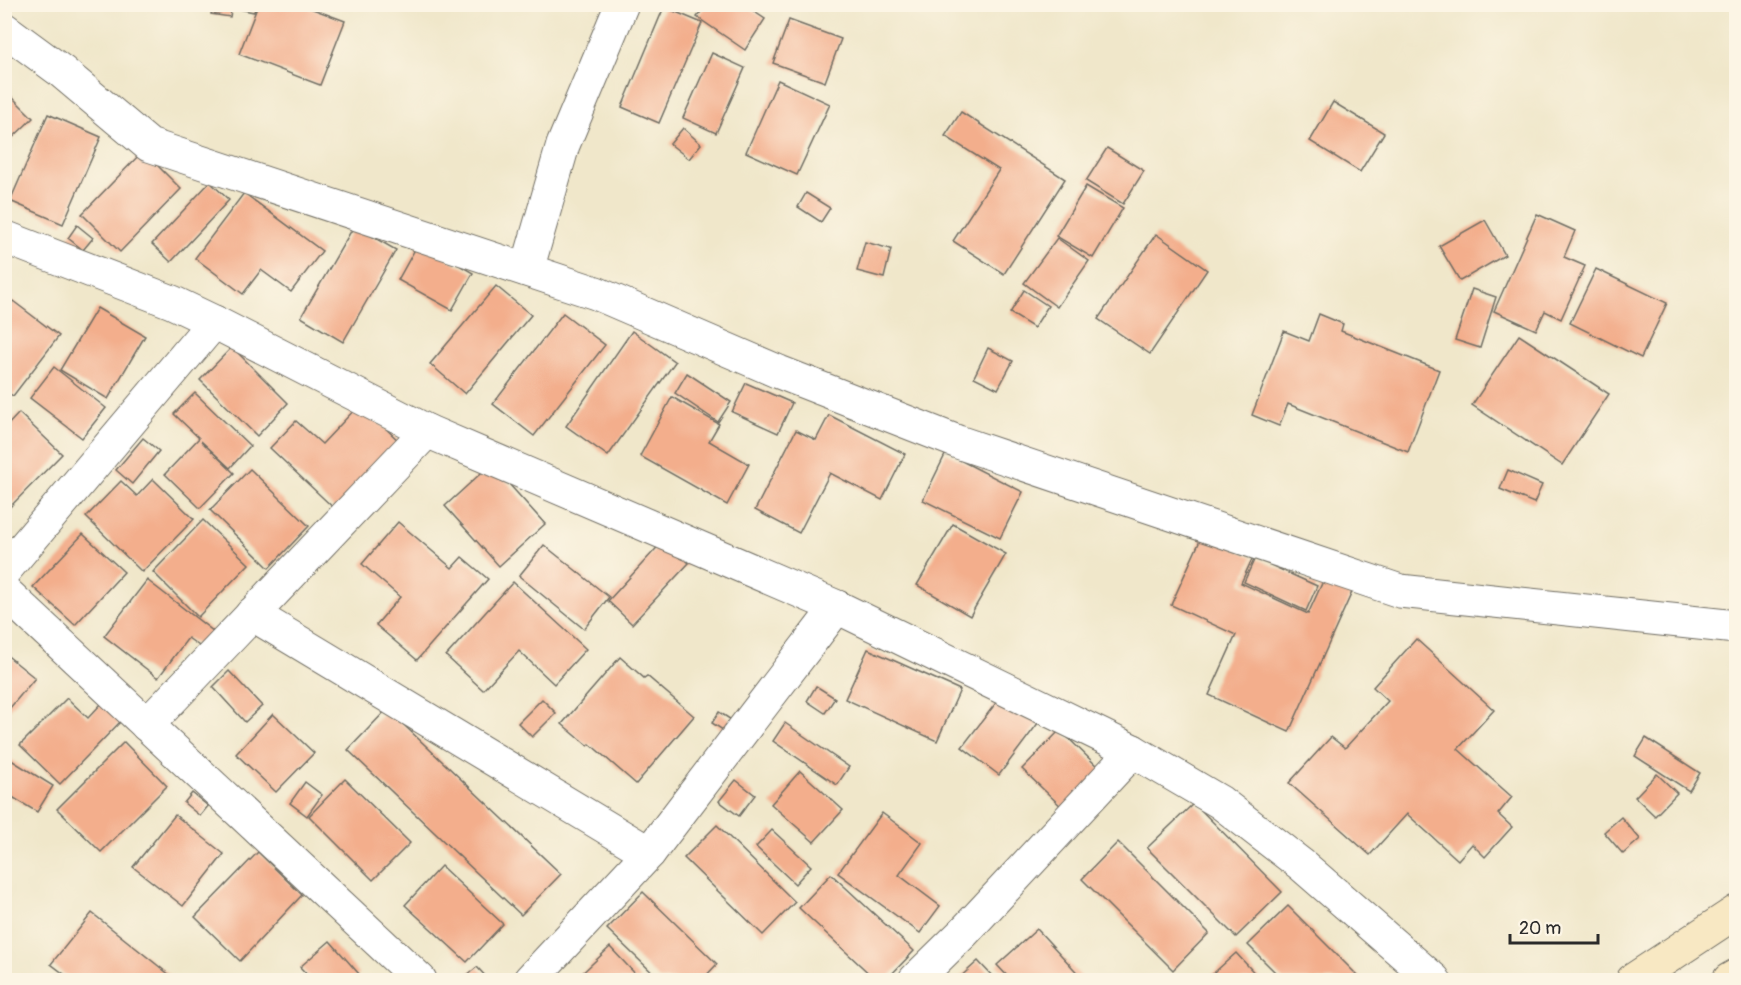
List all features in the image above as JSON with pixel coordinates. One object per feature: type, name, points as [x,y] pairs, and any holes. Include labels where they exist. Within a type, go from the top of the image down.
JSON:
[{"type":"main road","points":[[1633,981],[1737,912]]},
{"type":"main road","points":[[1729,981],[1737,976]]},
{"type":"street","points":[[527,270],[563,145],[622,4]]},
{"type":"street","points":[[4,29],[62,71],[149,145],[596,293],[778,372],[958,441],[1400,591],[1737,627]]},
{"type":"street","points":[[4,237],[172,302],[426,432],[837,607],[1132,751],[1220,802],[1303,866],[1434,981]]},
{"type":"street","points":[[4,571],[214,322]]},
{"type":"street","points":[[147,725],[426,432]]},
{"type":"street","points":[[4,591],[420,981]]},
{"type":"street","points":[[530,981],[649,853],[837,607]]},
{"type":"street","points":[[252,614],[649,853]]},
{"type":"street","points":[[915,981],[963,933],[1132,751]]},
{"type":"building","points":[[212,4],[232,4],[230,17],[211,14]]},
{"type":"building","points":[[234,4],[256,4],[254,12],[234,8]]},
{"type":"building","points":[[258,5],[302,5],[345,21],[320,85],[239,54]]},
{"type":"building","points":[[706,5],[744,5],[765,19],[745,50],[697,17]]},
{"type":"building","points":[[664,7],[702,23],[659,123],[622,107]]},
{"type":"building","points":[[789,20],[841,39],[825,82],[773,63]]},
{"type":"building","points":[[712,53],[745,68],[716,133],[683,118]]},
{"type":"building","points":[[778,80],[830,104],[797,175],[746,152]]},
{"type":"building","points":[[8,93],[33,118],[6,144],[4,142],[4,97]]},
{"type":"building","points":[[1333,102],[1384,133],[1360,172],[1310,141]]},
{"type":"building","points":[[961,112],[1065,179],[1004,274],[953,241],[999,170],[945,136]]},
{"type":"building","points":[[48,114],[101,137],[63,224],[10,201]]},
{"type":"building","points":[[683,128],[701,144],[689,159],[670,144]]},
{"type":"building","points":[[1107,148],[1144,171],[1123,204],[1086,181]]},
{"type":"building","points":[[143,151],[181,189],[120,252],[82,214]]},
{"type":"building","points":[[210,182],[229,200],[171,262],[152,244]]},
{"type":"building","points":[[1086,186],[1123,208],[1093,258],[1056,236]]},
{"type":"building","points":[[244,193],[322,251],[291,292],[261,270],[243,294],[195,258]]},
{"type":"building","points":[[806,193],[830,208],[821,222],[798,207]]},
{"type":"building","points":[[1537,214],[1575,231],[1564,257],[1585,266],[1561,319],[1545,311],[1536,330],[1494,311]]},
{"type":"building","points":[[1485,220],[1505,255],[1460,281],[1439,246]]},
{"type":"building","points":[[77,225],[93,238],[83,250],[68,238]]},
{"type":"building","points":[[354,226],[396,250],[343,342],[301,317]]},
{"type":"building","points":[[1156,234],[1207,270],[1150,354],[1098,319]]},
{"type":"building","points":[[1057,238],[1089,261],[1057,307],[1024,283]]},
{"type":"building","points":[[419,242],[473,273],[452,310],[398,280]]},
{"type":"building","points":[[865,242],[891,249],[884,278],[857,271]]},
{"type":"building","points":[[1596,269],[1667,303],[1641,358],[1570,323]]},
{"type":"building","points":[[496,286],[531,315],[465,394],[430,364]]},
{"type":"building","points":[[1472,289],[1496,297],[1480,348],[1455,340]]},
{"type":"building","points":[[1024,290],[1048,306],[1034,328],[1010,313]]},
{"type":"building","points":[[13,301],[59,336],[13,396],[4,390],[4,312]]},
{"type":"building","points":[[97,308],[145,336],[108,399],[60,370]]},
{"type":"building","points":[[563,313],[605,345],[534,436],[493,404]]},
{"type":"building","points":[[1319,314],[1343,324],[1341,331],[1439,370],[1408,452],[1288,404],[1279,426],[1252,415],[1284,331],[1309,341]]},
{"type":"building","points":[[632,331],[675,362],[608,456],[566,426]]},
{"type":"building","points":[[1519,335],[1609,394],[1562,465],[1472,405]]},
{"type":"building","points":[[232,347],[288,403],[257,436],[200,380]]},
{"type":"building","points":[[988,348],[1013,361],[998,389],[974,377]]},
{"type":"building","points":[[54,367],[106,408],[82,438],[30,398]]},
{"type":"building","points":[[687,373],[731,402],[718,422],[675,393]]},
{"type":"building","points":[[746,383],[792,403],[778,433],[732,412]]},
{"type":"building","points":[[195,393],[250,446],[230,468],[201,441],[234,473],[200,508],[165,474],[199,438],[174,414]]},
{"type":"building","points":[[672,397],[719,424],[709,441],[749,464],[727,505],[640,456]]},
{"type":"building","points":[[360,404],[403,445],[339,513],[270,448],[296,421],[322,444]]},
{"type":"building","points":[[19,413],[62,454],[4,513],[4,429]]},
{"type":"building","points":[[829,415],[905,454],[882,500],[830,473],[799,533],[755,510],[796,430],[816,440]]},
{"type":"building","points":[[143,438],[159,451],[132,484],[116,470]]},
{"type":"building","points":[[946,453],[1023,492],[1000,538],[923,500]]},
{"type":"building","points":[[491,464],[545,524],[499,566],[445,506]]},
{"type":"building","points":[[250,469],[309,526],[269,568],[210,510]]},
{"type":"building","points":[[1508,470],[1542,485],[1534,503],[1500,489]]},
{"type":"building","points":[[153,479],[194,519],[142,572],[86,517],[121,481],[137,496]]},
{"type":"building","points":[[203,520],[249,564],[198,617],[153,572]]},
{"type":"building","points":[[398,522],[452,568],[462,557],[488,579],[417,660],[376,625],[400,597],[362,564]]},
{"type":"building","points":[[953,524],[1006,554],[970,616],[917,585]]},
{"type":"building","points":[[83,534],[124,572],[75,625],[33,587]]},
{"type":"building","points":[[1203,534],[1253,557],[1241,583],[1308,614],[1324,579],[1352,592],[1289,732],[1209,695],[1236,635],[1171,605]]},
{"type":"building","points":[[664,540],[689,563],[632,624],[608,601]]},
{"type":"building","points":[[544,545],[609,597],[584,629],[519,576]]},
{"type":"building","points":[[1255,558],[1317,586],[1306,611],[1244,582]]},
{"type":"building","points":[[147,580],[214,632],[202,648],[188,638],[158,678],[104,636]]},
{"type":"building","points":[[513,582],[586,649],[554,684],[519,651],[483,690],[446,656]]},
{"type":"building","points":[[1416,639],[1494,710],[1458,749],[1512,797],[1498,814],[1512,827],[1485,857],[1472,844],[1458,860],[1407,814],[1370,855],[1289,783],[1331,737],[1345,748],[1388,701],[1373,687]]},
{"type":"building","points":[[868,649],[960,690],[937,741],[845,699]]},
{"type":"building","points":[[4,653],[35,678],[4,715]]},
{"type":"building","points":[[620,657],[644,678],[647,676],[694,716],[636,784],[590,744],[588,746],[562,724]]},
{"type":"building","points":[[229,671],[262,706],[245,722],[213,687]]},
{"type":"building","points":[[816,686],[835,698],[825,713],[807,701]]},
{"type":"building","points":[[1002,695],[1039,722],[999,775],[962,747]]},
{"type":"building","points":[[67,698],[88,718],[103,702],[122,720],[60,784],[20,745]]},
{"type":"building","points":[[542,699],[556,713],[532,737],[518,723]]},
{"type":"building","points":[[387,709],[561,874],[521,915],[348,750]]},
{"type":"building","points":[[719,712],[736,723],[729,734],[712,723]]},
{"type":"building","points":[[273,714],[314,753],[276,792],[236,754]]},
{"type":"building","points":[[785,723],[849,767],[837,785],[773,741]]},
{"type":"building","points":[[1060,730],[1104,773],[1066,811],[1022,769]]},
{"type":"building","points":[[1646,738],[1700,773],[1689,791],[1635,756]]},
{"type":"building","points":[[124,742],[167,786],[101,852],[57,809]]},
{"type":"building","points":[[8,758],[53,786],[37,812],[4,792],[4,764]]},
{"type":"building","points":[[800,771],[843,810],[814,842],[771,804]]},
{"type":"building","points":[[1657,774],[1677,793],[1655,816],[1635,797]]},
{"type":"building","points":[[345,779],[410,843],[373,880],[309,816]]},
{"type":"building","points":[[736,780],[755,795],[739,816],[719,801]]},
{"type":"building","points":[[305,782],[322,795],[307,816],[290,803]]},
{"type":"building","points":[[192,793],[208,806],[200,816],[184,803]]},
{"type":"building","points":[[1194,803],[1282,892],[1236,937],[1147,848]]},
{"type":"building","points":[[882,813],[922,843],[899,875],[940,906],[920,933],[838,873]]},
{"type":"building","points":[[175,815],[224,854],[183,906],[133,867]]},
{"type":"building","points":[[1621,817],[1640,839],[1623,854],[1604,832]]},
{"type":"building","points":[[717,825],[795,902],[763,935],[684,858]]},
{"type":"building","points":[[772,830],[811,866],[795,884],[756,847]]},
{"type":"building","points":[[1118,842],[1209,933],[1173,970],[1082,879]]},
{"type":"building","points":[[258,852],[302,895],[240,961],[195,917]]},
{"type":"building","points":[[441,866],[503,924],[467,962],[405,905]]},
{"type":"building","points":[[831,874],[914,951],[886,980],[876,980],[799,908]]},
{"type":"building","points":[[643,892],[717,964],[702,980],[660,980],[607,929]]},
{"type":"building","points":[[1288,906],[1362,980],[1283,980],[1248,945]]},
{"type":"building","points":[[92,913],[176,980],[72,980],[51,964]]},
{"type":"building","points":[[1037,929],[1084,980],[1011,980],[997,965]]},
{"type":"building","points":[[330,941],[359,974],[352,980],[312,980],[300,967]]},
{"type":"building","points":[[610,947],[641,980],[575,980]]},
{"type":"building","points":[[1236,953],[1261,980],[1206,980]]},
{"type":"building","points":[[978,961],[996,980],[957,980]]},
{"type":"building","points":[[477,967],[489,980],[461,980]]}]
